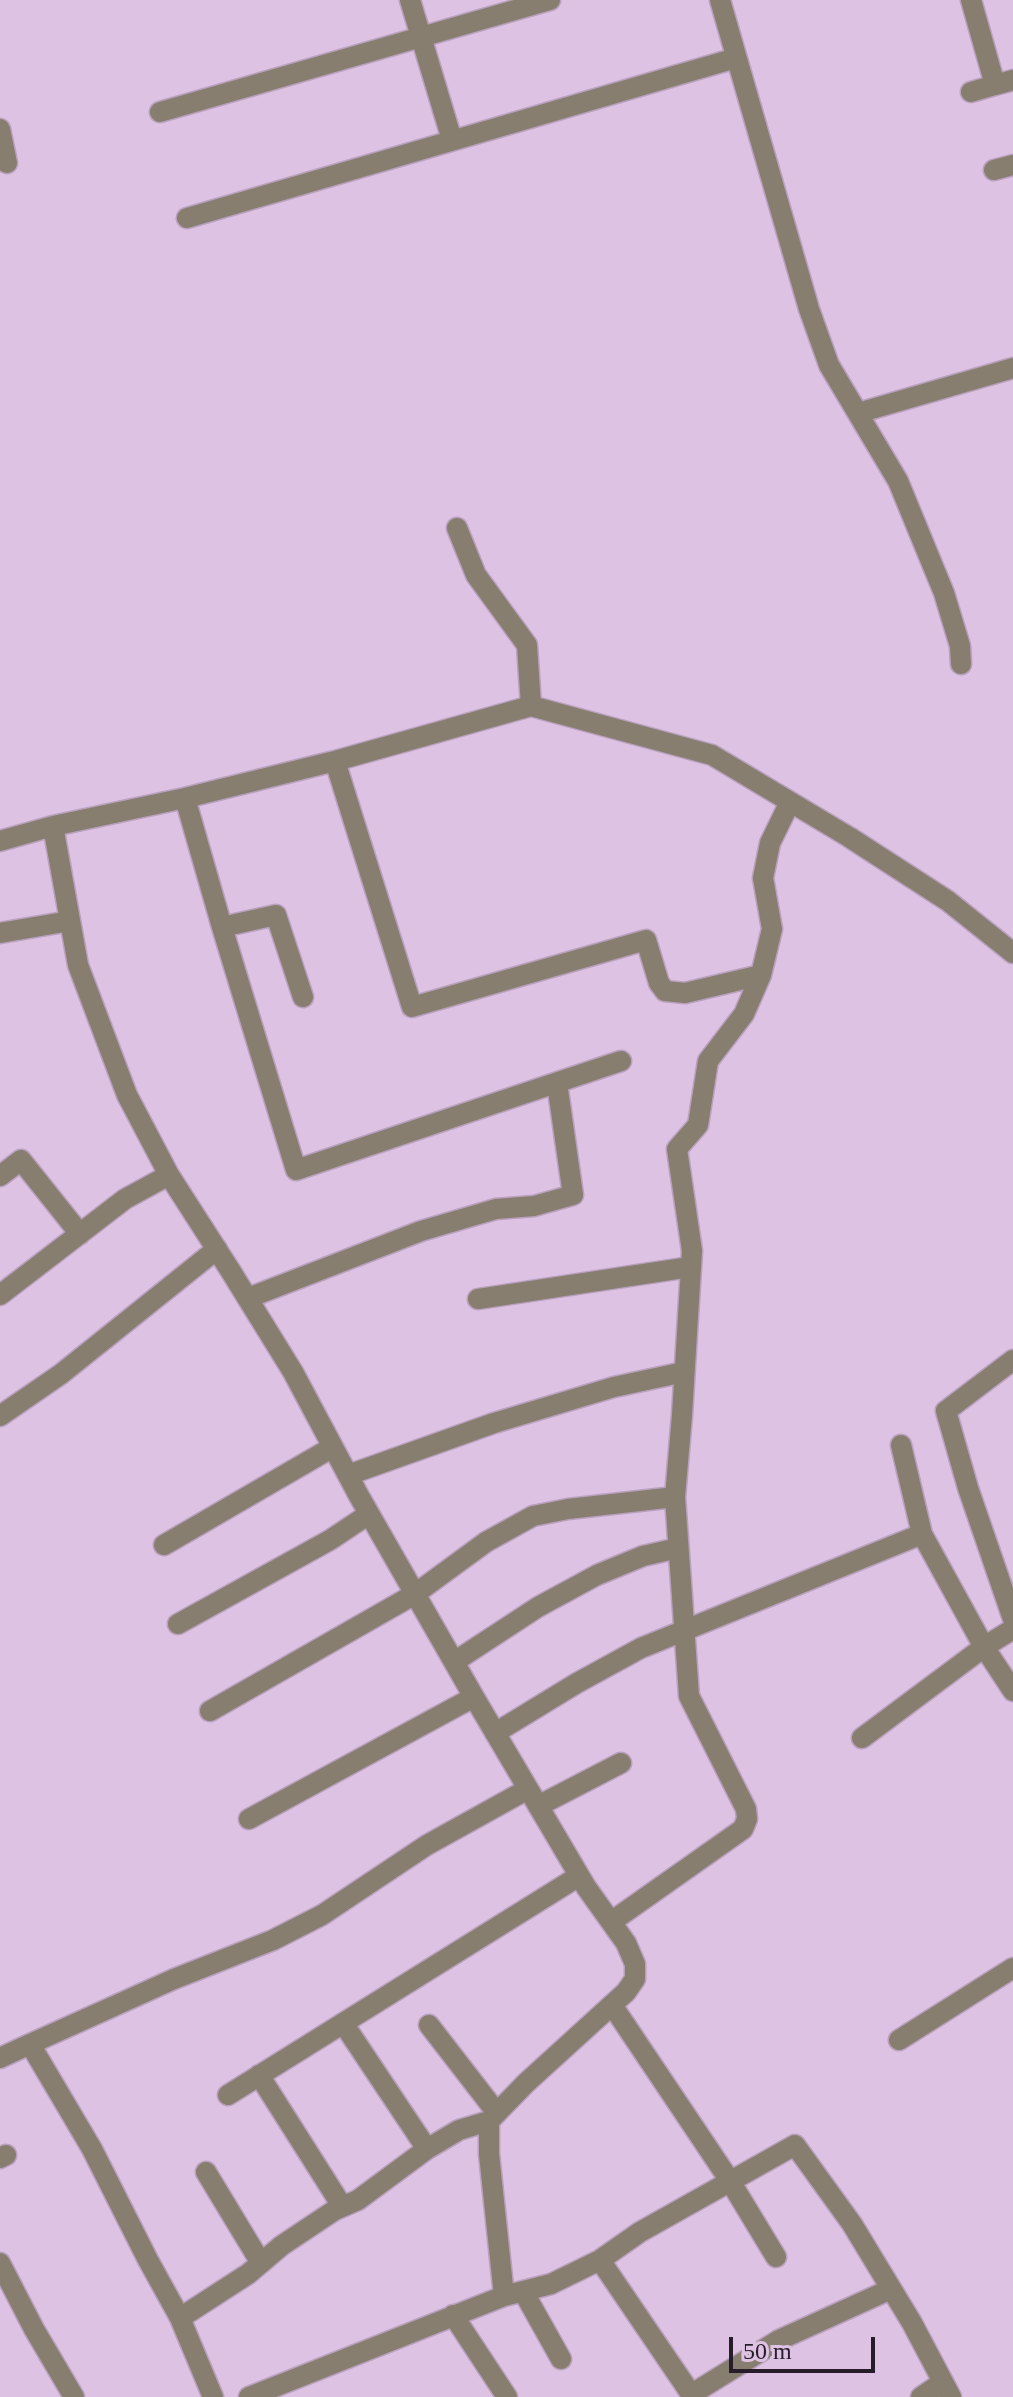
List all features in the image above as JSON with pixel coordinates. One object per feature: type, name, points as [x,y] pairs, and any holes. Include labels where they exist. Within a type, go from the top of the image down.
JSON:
[{"type":"street","points":[[410,0],[452,140]]},
{"type":"street","points":[[160,112],[550,0]]},
{"type":"street","points":[[720,0],[809,309],[829,365],[898,481],[944,593],[960,646],[961,664]]},
{"type":"street","points":[[971,0],[1004,83],[971,92]]},
{"type":"street","points":[[187,218],[736,58]]},
{"type":"street","points":[[0,129],[7,163]]},
{"type":"street","points":[[858,413],[1013,368]]},
{"type":"street","points":[[457,528],[476,575],[527,645],[531,706]]},
{"type":"street","points":[[0,841],[335,761],[531,706],[712,755],[948,901],[1013,953]]},
{"type":"street","points":[[335,761],[412,1007],[646,940],[659,983],[665,991],[685,993],[761,975]]},
{"type":"street","points":[[185,798],[296,1170],[621,1061]]},
{"type":"street","points":[[611,1922],[743,1829],[747,1819],[746,1809],[689,1696],[675,1497],[692,1251],[677,1149],[698,1125],[708,1061],[744,1014],[761,975],[772,929],[763,878],[770,843],[790,802]]},
{"type":"street","points":[[53,826],[78,965],[127,1095],[169,1175],[293,1372],[369,1514],[495,1733],[579,1876],[626,1943],[635,1964],[635,1979],[626,1992],[493,2117],[459,2130],[427,2149],[358,2200],[342,2206],[281,2246],[248,2274],[180,2318]]},
{"type":"street","points":[[222,927],[276,915],[303,997]]},
{"type":"street","points":[[0,933],[70,921]]},
{"type":"street","points":[[248,1298],[421,1231],[496,1209],[534,1206],[573,1195],[557,1083]]},
{"type":"street","points":[[0,1176],[21,1160],[80,1234]]},
{"type":"street","points":[[0,1295],[125,1199],[169,1175]]},
{"type":"street","points":[[0,1416],[61,1374],[217,1249]]},
{"type":"street","points":[[478,1299],[690,1267]]},
{"type":"street","points":[[1013,1360],[946,1411],[968,1488],[1013,1619]]},
{"type":"street","points":[[348,1475],[494,1423],[614,1387],[684,1372]]},
{"type":"street","points":[[901,1445],[922,1534],[984,1647],[1013,1691]]},
{"type":"street","points":[[164,1545],[333,1447]]},
{"type":"street","points":[[210,1711],[415,1594],[486,1542],[533,1516],[675,1497]]},
{"type":"street","points":[[178,1624],[330,1540],[369,1514]]},
{"type":"street","points":[[495,1733],[628,1655],[922,1534]]},
{"type":"street","points":[[454,1662],[538,1607],[597,1575],[643,1556],[678,1548]]},
{"type":"street","points":[[862,1738],[1013,1629]]},
{"type":"street","points":[[249,1819],[474,1697]]},
{"type":"street","points":[[0,2058],[174,1979],[273,1940],[322,1915],[427,1845],[621,1763]]},
{"type":"street","points":[[228,2095],[579,1876]]},
{"type":"street","points":[[899,2040],[1013,1968]]},
{"type":"street","points":[[612,2005],[730,2181],[776,2257]]},
{"type":"street","points":[[343,2023],[427,2149]]},
{"type":"street","points":[[429,2025],[493,2117],[489,2154],[513,2293],[561,2359]]},
{"type":"street","points":[[30,2044],[92,2149],[180,2318],[213,2397]]},
{"type":"street","points":[[259,2075],[342,2206]]},
{"type":"street","points":[[249,2397],[291,2389],[453,2315],[513,2293],[551,2284],[600,2260],[640,2232],[795,2145],[852,2224],[947,2390],[921,2397]]},
{"type":"street","points":[[206,2172],[261,2263]]},
{"type":"street","points":[[600,2260],[692,2396],[779,2340],[891,2289]]},
{"type":"street","points":[[0,2263],[74,2397]]},
{"type":"street","points":[[453,2315],[507,2397]]}]
